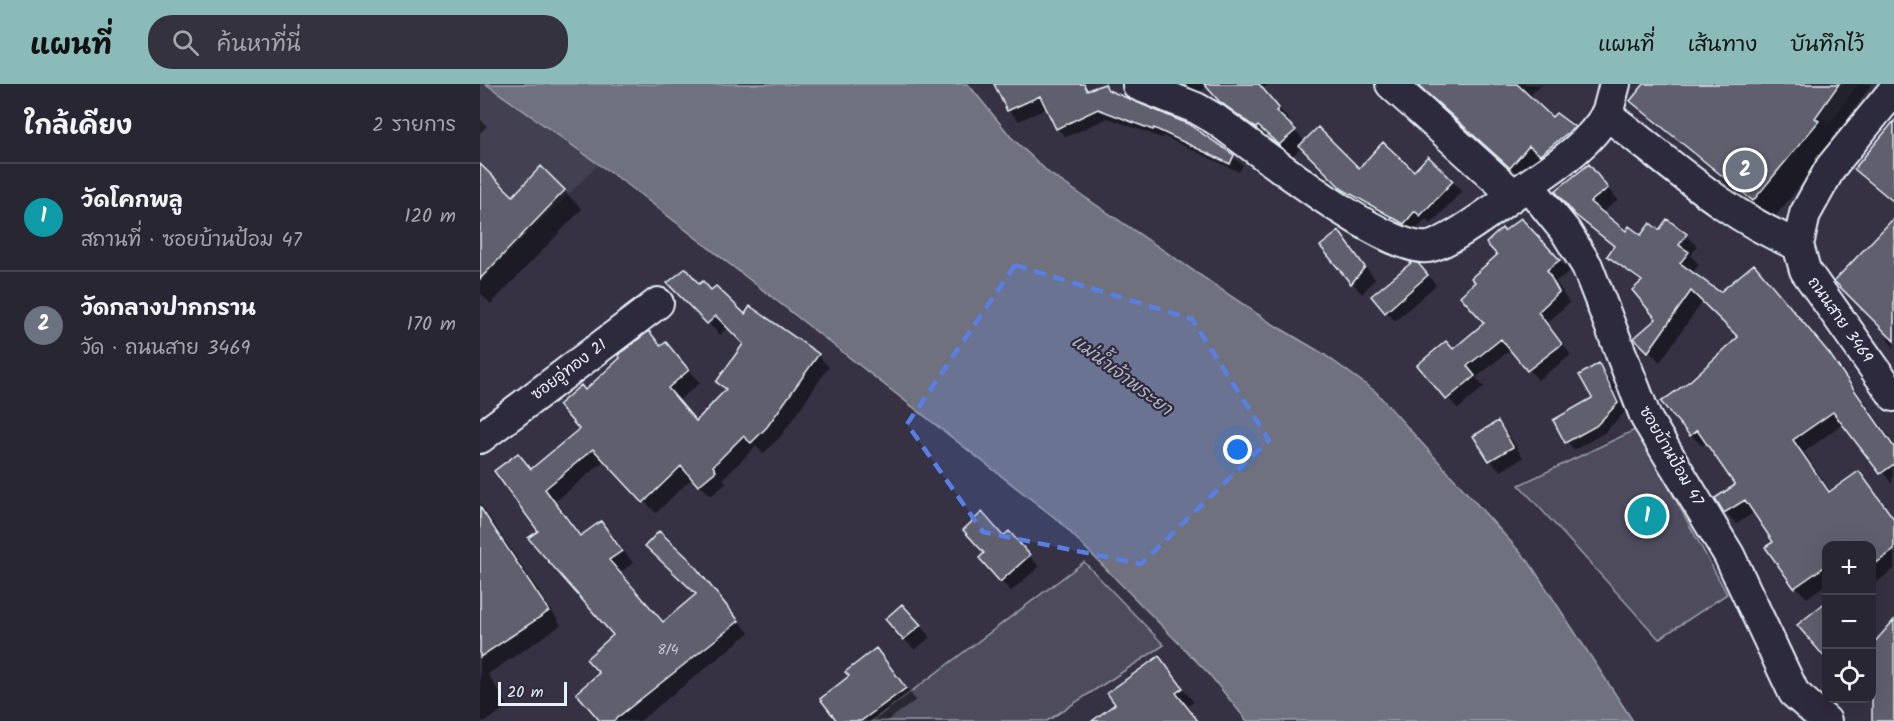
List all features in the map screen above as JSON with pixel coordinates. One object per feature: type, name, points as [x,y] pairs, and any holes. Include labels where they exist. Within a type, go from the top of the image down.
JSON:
[{"type":"street","name":"ซอยบ้านป้อม 47","points":[[1391,84],[1521,190],[1566,232],[1587,266],[1646,418],[1729,555],[1794,693],[1826,721]]},
{"type":"street","points":[[1138,85],[1196,108],[1372,229],[1413,246],[1428,247],[1521,190],[1561,162],[1590,135],[1606,114],[1615,84]]},
{"type":"street","points":[[1606,114],[1742,217],[1771,234],[1798,245],[1805,214],[1825,177],[1892,95]]},
{"type":"street","name":"ถนนสาย 3469","points":[[1798,245],[1805,270],[1894,396]]},
{"type":"street","name":"ซอยอู่ทอง 21","points":[[480,438],[658,303]]},
{"type":"highlighted area","points":[[1015,265],[1192,319],[1269,440],[1141,564],[983,532],[907,424]]},
{"type":"shaded area","points":[[480,84],[486,84],[599,164],[480,282]]},
{"type":"shaded area","points":[[1779,84],[1859,84],[1829,124]]},
{"type":"shaded area","points":[[1637,429],[1727,594],[1659,639],[1519,485]]},
{"type":"shaded area","points":[[1084,562],[1164,645],[1047,721],[872,721]]},
{"type":"water","name":"แม่น้ำเจ้าพระยา","points":[[486,84],[968,84],[1011,137],[1049,173],[1271,323],[1322,353],[1375,391],[1529,562],[1633,721],[1247,721],[1209,674],[1059,521],[632,188]]},
{"type":"building","points":[[994,84],[1084,84],[1087,90],[1105,84],[1108,90],[1188,124],[1234,155],[1230,164],[1154,128],[1153,130],[1098,109],[1056,129],[1040,96],[1007,111]]},
{"type":"building","points":[[1204,84],[1259,84],[1279,108],[1276,111],[1296,130],[1279,145],[1258,126],[1256,128],[1219,101]]},
{"type":"building","points":[[1417,84],[1517,84],[1552,117],[1556,113],[1575,127],[1540,155],[1529,146],[1510,168]]},
{"type":"building","points":[[1644,84],[1839,84],[1815,118],[1819,121],[1753,201],[1630,101]]},
{"type":"building","points":[[1894,121],[1894,202],[1854,169]]},
{"type":"building","points":[[1318,127],[1359,168],[1383,142],[1414,171],[1428,156],[1453,181],[1420,216],[1415,211],[1404,224],[1342,189],[1299,146]]},
{"type":"building","points":[[480,164],[513,196],[541,166],[565,190],[480,279]]},
{"type":"building","points":[[1589,164],[1608,188],[1590,202],[1626,231],[1629,226],[1641,235],[1650,223],[1659,230],[1667,219],[1687,234],[1679,245],[1689,252],[1680,263],[1720,292],[1754,264],[1829,353],[1894,447],[1894,464],[1880,474],[1833,412],[1793,440],[1829,492],[1859,471],[1894,519],[1894,550],[1876,563],[1876,541],[1822,541],[1822,568],[1794,588],[1765,547],[1773,542],[1745,500],[1724,513],[1715,498],[1735,485],[1697,430],[1690,436],[1661,402],[1691,380],[1738,337],[1691,291],[1648,352],[1634,338],[1656,319],[1632,290],[1642,281],[1607,256],[1614,246],[1574,214],[1555,191]]},
{"type":"building","points":[[1521,218],[1560,260],[1547,270],[1559,292],[1538,312],[1562,344],[1527,371],[1501,339],[1467,366],[1475,376],[1446,400],[1417,365],[1446,341],[1453,349],[1484,323],[1460,296],[1475,282],[1471,278],[1497,255],[1486,243],[1502,228],[1504,231]]},
{"type":"building","points":[[1894,218],[1894,341],[1834,281]]},
{"type":"building","points":[[1339,231],[1365,267],[1351,284],[1320,246]]},
{"type":"building","points":[[1412,262],[1418,263],[1428,275],[1385,313],[1371,296]]},
{"type":"building","points":[[686,268],[699,284],[703,281],[711,290],[716,286],[745,314],[750,306],[819,354],[767,427],[751,443],[743,436],[713,466],[716,471],[698,486],[681,466],[643,503],[593,449],[545,489],[580,536],[601,521],[622,551],[609,560],[663,622],[696,594],[645,546],[659,531],[689,559],[739,621],[613,721],[600,721],[576,693],[599,673],[586,659],[613,635],[528,538],[538,531],[494,471],[518,453],[531,469],[579,429],[558,405],[581,385],[585,390],[620,358],[618,355],[649,331],[661,346],[666,342],[689,370],[668,388],[696,421],[726,389],[716,382],[743,344],[716,316],[707,324],[667,283]]},
{"type":"building","points":[[1599,363],[1618,403],[1596,426],[1565,443],[1553,420],[1592,398],[1579,375]]},
{"type":"building","points":[[1498,421],[1513,447],[1489,461],[1473,436]]},
{"type":"building","points":[[480,507],[549,611],[480,657]]},
{"type":"building","points":[[982,512],[1003,536],[1009,531],[1030,555],[1000,582],[979,558],[984,553],[963,530]]},
{"type":"building","points":[[902,604],[921,625],[903,640],[885,619]]},
{"type":"building","points":[[1822,605],[1822,654],[1797,625]]},
{"type":"building","points":[[1894,620],[1894,721],[1872,721],[1872,703],[1876,703],[1876,640]]},
{"type":"building","points":[[876,648],[906,688],[861,721],[837,721],[820,699],[849,676],[845,672]]},
{"type":"building","points":[[1159,656],[1183,688],[1176,693],[1198,721],[1092,721],[1115,704],[1107,693]]},
{"type":"place","name":"วัดกลางปากกราน","points":[[1745,170]]},
{"type":"place","name":"วัดโคกพลู","points":[[1647,516]]}]
